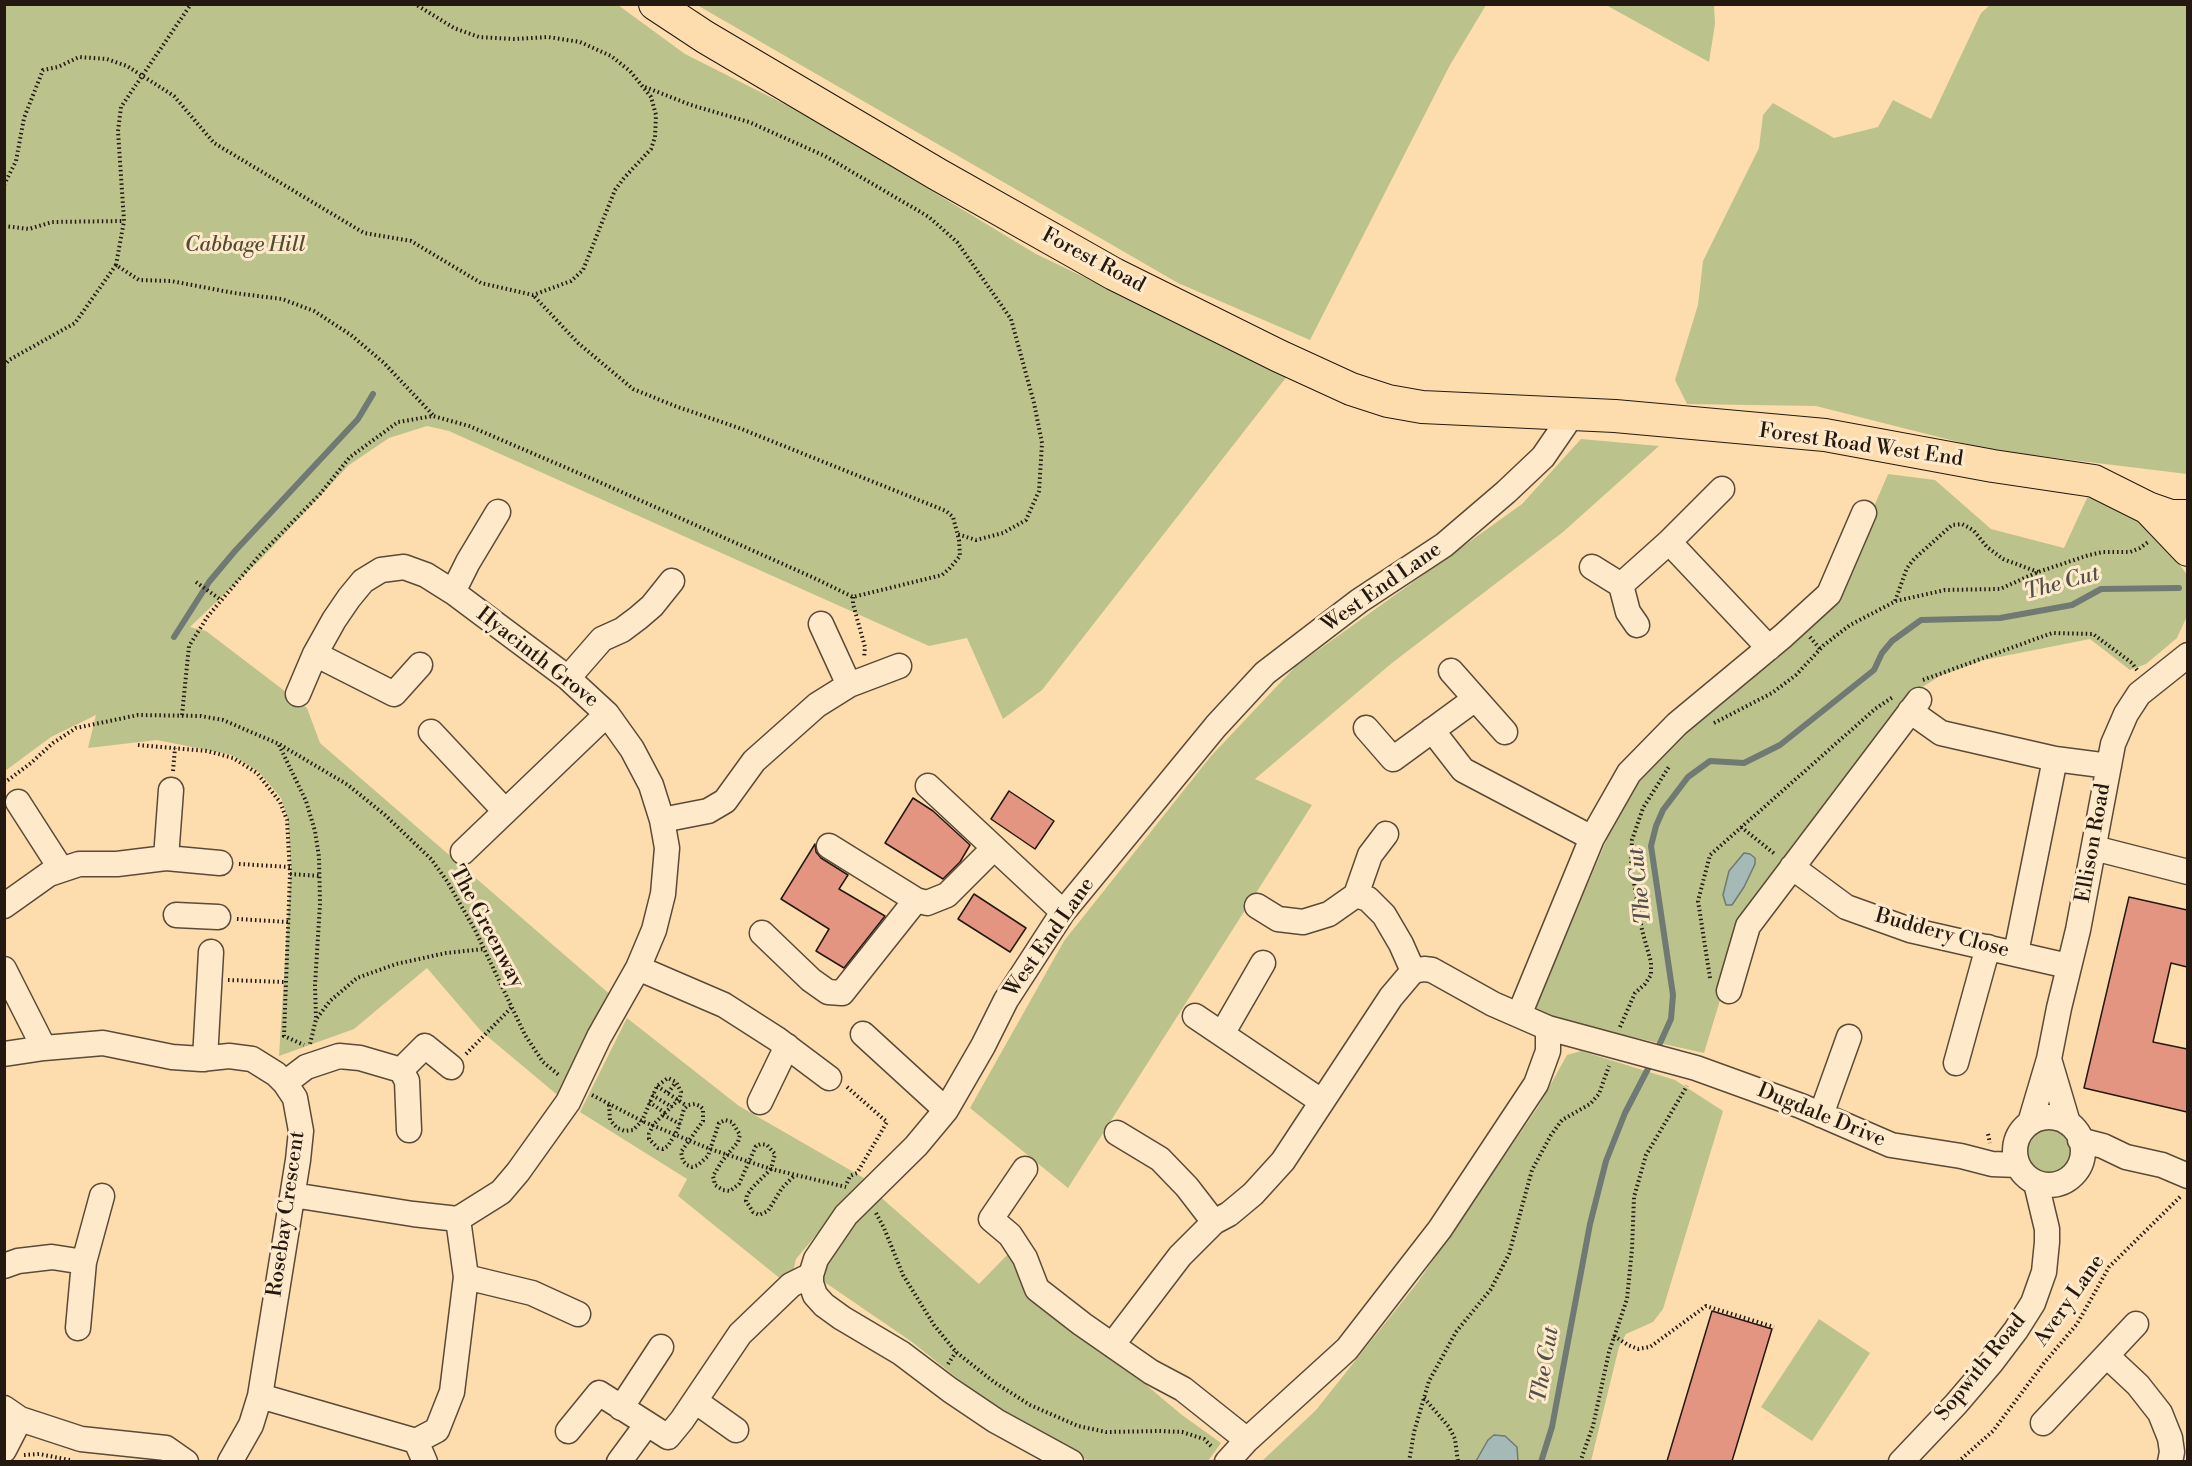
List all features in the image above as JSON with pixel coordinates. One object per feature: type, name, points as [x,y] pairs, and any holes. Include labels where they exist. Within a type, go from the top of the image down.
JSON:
[{"type":"main road","name":"Forest Road","points":[[655,4],[705,37],[937,174],[1114,274],[1351,389],[1388,401],[1422,407],[1568,414]]},
{"type":"main road","name":"Forest Road West End","points":[[1568,414],[1615,416],[1825,435],[1993,466],[2094,481],[2187,550]]},
{"type":"main road","name":"Forest Road West End","points":[[2151,522],[2171,516],[2187,516]]},
{"type":"street","name":"West End Lane","points":[[810,1275],[816,1259],[846,1215],[916,1146],[946,1110],[1006,1000],[1064,912],[1216,726],[1265,673],[1359,602],[1444,545],[1506,492],[1543,457],[1565,425],[1568,414]]},
{"type":"street","points":[[1621,585],[1669,542],[1722,489]]},
{"type":"street","points":[[453,592],[498,512]]},
{"type":"street","points":[[1519,1015],[1593,838],[1629,773],[1677,724],[1769,648],[1829,594],[1864,513]]},
{"type":"street","points":[[1669,542],[1769,648]]},
{"type":"street","name":"Hyacinth Grove","points":[[298,694],[315,654],[348,598],[363,581],[381,570],[404,567],[426,575],[453,592],[568,678],[607,714],[632,749],[651,785],[662,820],[666,848],[663,894],[654,930],[638,968],[568,1102],[518,1172],[501,1192],[458,1219]]},
{"type":"street","points":[[1592,567],[1621,585],[1628,612],[1637,625]]},
{"type":"street","points":[[568,678],[602,639],[622,630],[638,618],[652,606],[672,581]]},
{"type":"street","points":[[821,624],[856,682]]},
{"type":"street","points":[[315,654],[394,694],[420,665]]},
{"type":"street","name":"Ellison Road","points":[[2023,1131],[2049,1059],[2068,966],[2078,930],[2116,734],[2130,706],[2149,685],[2187,655]]},
{"type":"street","points":[[662,820],[708,811],[725,801],[754,761],[817,705],[856,682],[899,666]]},
{"type":"street","points":[[1451,671],[1505,732]]},
{"type":"street","points":[[1366,728],[1393,759],[1475,699]]},
{"type":"street","points":[[1729,991],[1748,926],[1914,706],[1941,733],[2055,759],[2109,766]]},
{"type":"street","points":[[463,852],[607,714]]},
{"type":"street","points":[[1432,730],[1463,770],[1593,838]]},
{"type":"street","points":[[431,732],[505,811]]},
{"type":"street","points":[[2016,953],[2055,759]]},
{"type":"street","points":[[928,786],[1064,912]]},
{"type":"street","points":[[166,858],[171,790]]},
{"type":"street","points":[[11,793],[61,869]]},
{"type":"street","points":[[1257,906],[1278,920],[1303,921],[1329,914],[1356,895],[1370,855],[1386,834]]},
{"type":"street","points":[[830,846],[916,900],[927,903],[942,899],[994,848]]},
{"type":"street","points":[[2094,848],[2187,872]]},
{"type":"street","points":[[4,906],[49,874],[79,864],[117,864],[166,858],[220,863]]},
{"type":"street","name":"Buddery Close","points":[[1792,867],[1846,907],[1910,930],[2068,966]]},
{"type":"street","points":[[1113,1344],[1180,1256],[1214,1222],[1229,1214],[1253,1194],[1283,1161],[1391,998],[1413,971],[1384,915],[1368,899],[1356,895]]},
{"type":"street","points":[[762,933],[811,980],[828,992],[842,993],[916,900]]},
{"type":"street","points":[[176,915],[218,917]]},
{"type":"street","points":[[1956,1062],[1988,946]]},
{"type":"street","points":[[205,1059],[211,952]]},
{"type":"street","points":[[1222,1034],[1263,963]]},
{"type":"street","points":[[638,968],[724,1005],[788,1046],[830,1078]]},
{"type":"street","points":[[4,969],[44,1048]]},
{"type":"street","name":"Dugdale Drive","points":[[1413,971],[1432,970],[1493,1004],[1548,1028],[1620,1048],[1687,1073],[1821,1115],[1891,1145],[1961,1156],[1992,1164],[2018,1165]]},
{"type":"street","points":[[1195,1016],[1321,1101]]},
{"type":"street","points":[[1228,1461],[1247,1440],[1347,1349],[1440,1229],[1536,1084],[1548,1051],[1548,1028]]},
{"type":"street","points":[[863,1034],[946,1110]]},
{"type":"street","points":[[1821,1115],[1849,1037]]},
{"type":"street","name":"Rosebay Crescent","points":[[4,1054],[103,1043],[172,1057],[205,1059],[229,1056],[252,1059],[267,1067],[285,1083],[295,1098],[301,1131],[260,1396],[251,1425],[230,1461]]},
{"type":"street","points":[[401,1070],[425,1046],[452,1067]]},
{"type":"street","points":[[760,1102],[788,1046]]},
{"type":"street","points":[[285,1083],[306,1067],[339,1056],[401,1070],[407,1081],[409,1130]]},
{"type":"street","name":"Ellison Road","points":[[2049,1059],[2076,1142]]},
{"type":"street","points":[[2076,1142],[2069,1178],[2061,1183],[2052,1185],[2036,1183],[2022,1173],[2015,1157],[2023,1131],[2049,1118],[2076,1142],[2103,1146],[2126,1158],[2162,1165],[2187,1184]]},
{"type":"street","name":"Dugdale Drive","points":[[1961,1156],[2023,1131]]},
{"type":"street","points":[[1117,1133],[1160,1159],[1187,1187],[1214,1222]]},
{"type":"street","points":[[1025,1169],[991,1220],[1010,1235],[1025,1258],[1037,1289],[1082,1324],[1151,1372],[1183,1389],[1247,1440]]},
{"type":"street","name":"Sopwith Road","points":[[2036,1183],[2048,1229]]},
{"type":"street","name":"Sopwith Road","points":[[1900,1461],[1956,1404],[1991,1363],[2022,1321],[2040,1289],[2048,1229],[2061,1183]]},
{"type":"street","points":[[260,1396],[421,1451],[437,1430],[452,1392],[466,1276],[458,1219],[292,1195]]},
{"type":"street","points":[[78,1328],[84,1262],[102,1196]]},
{"type":"street","points":[[4,1266],[52,1257],[84,1262]]},
{"type":"street","points":[[568,1431],[599,1394],[668,1437],[740,1334],[791,1285],[810,1275],[815,1294],[842,1318],[901,1353],[996,1421],[1071,1461]]},
{"type":"street","points":[[466,1276],[532,1293],[578,1314]]},
{"type":"street","points":[[2043,1423],[2136,1324]]},
{"type":"street","points":[[621,1408],[661,1347]]},
{"type":"street","points":[[2107,1356],[2145,1392],[2160,1413],[2170,1438],[2172,1452],[2170,1461]]},
{"type":"street","points":[[695,1401],[736,1430]]},
{"type":"street","points":[[11,1453],[12,1414],[81,1439],[166,1448],[186,1461]]},
{"type":"street","points":[[619,1461],[647,1424]]},
{"type":"path","points":[[4,366],[9,360],[75,323],[116,265],[124,221],[118,131],[121,107],[191,4]]},
{"type":"path","points":[[4,185],[16,161],[24,118],[43,70],[58,67],[79,57],[107,59],[127,66],[174,96],[214,143],[364,233],[411,241],[481,283],[533,294],[571,281],[583,270],[615,190],[651,149],[655,136],[656,115],[651,97],[630,71],[611,56],[580,42],[548,37],[515,39],[479,37],[454,28],[415,4]]},
{"type":"path","points":[[645,87],[691,105],[749,122],[825,156],[929,217],[957,242],[1011,319],[1034,403],[1042,443],[1039,491],[1026,520],[1003,533],[976,540],[957,534]]},
{"type":"path","points":[[4,226],[29,229],[52,222],[124,221]]},
{"type":"path","points":[[116,265],[139,280],[171,281],[282,299],[314,310],[384,363],[433,416]]},
{"type":"path","points":[[182,715],[189,646],[221,600],[259,556],[320,494],[350,457],[398,422],[433,416],[469,426],[853,597],[942,575],[960,556],[952,517],[946,511],[739,428],[633,389],[578,343],[533,294]]},
{"type":"path","points":[[1712,724],[1772,693],[1796,675],[1824,645],[1850,625],[1894,602],[1924,593],[1946,590],[2000,589],[2038,572],[2089,555],[2103,552],[2130,552],[2140,548],[2151,522]]},
{"type":"path","points":[[1894,602],[1903,577],[1914,559],[1956,524],[1962,524],[1974,531],[1987,547],[2003,559],[2038,572]]},
{"type":"path","points":[[196,582],[221,600]]},
{"type":"path","points":[[853,597],[865,647],[856,682]]},
{"type":"path","name":"The Greenway","points":[[11,793],[31,763],[52,743],[76,728],[138,715],[182,715],[223,720],[279,744],[348,785],[385,815],[431,859],[447,881],[484,949],[525,1035],[543,1062],[561,1077]]},
{"type":"path","points":[[279,744],[306,801],[320,857],[316,1019],[330,1001],[357,978],[396,964],[446,953],[484,949]]},
{"type":"path","points":[[138,745],[207,751],[233,758],[257,773],[280,802],[287,820],[290,867],[284,1036],[310,1047]]},
{"type":"path","points":[[1409,1461],[1414,1432],[1430,1381],[1456,1332],[1491,1289],[1509,1254],[1532,1170],[1551,1134],[1562,1120],[1590,1104],[1599,1094],[1620,1048],[1629,1002],[1651,975],[1651,962],[1642,930],[1631,865],[1632,840],[1639,815],[1648,796],[1674,760]]},
{"type":"path","points":[[1741,827],[1792,867]]},
{"type":"path","points":[[220,863],[290,867]]},
{"type":"path","points":[[290,874],[320,876]]},
{"type":"path","points":[[218,917],[288,922]]},
{"type":"path","points":[[209,979],[285,982]]},
{"type":"path","points":[[452,1067],[512,1007]]},
{"type":"path","points":[[1580,1461],[1593,1426],[1614,1336],[1627,1299],[1634,1197],[1646,1155],[1687,1073]]},
{"type":"path","points":[[609,1105],[610,1120],[617,1128],[625,1131],[633,1130],[642,1120],[657,1086],[668,1078],[676,1082],[681,1092],[678,1100],[653,1125],[649,1139],[658,1148],[663,1149],[668,1146],[676,1135],[681,1116],[687,1106],[695,1104],[700,1106],[705,1116],[704,1121],[681,1152],[683,1161],[687,1165],[698,1165],[708,1156],[719,1123],[725,1120],[737,1128],[740,1135],[738,1142],[713,1176],[716,1185],[723,1191],[730,1191],[739,1184],[756,1146],[767,1145],[775,1154],[771,1169],[747,1195],[746,1201],[749,1208],[759,1215],[768,1211],[782,1188],[794,1176]]},
{"type":"path","points":[[830,1078],[834,1083],[837,1079],[888,1122],[857,1173],[850,1176],[845,1186]]},
{"type":"path","points":[[668,1093],[676,1082]]},
{"type":"path","points":[[657,1086],[687,1106]]},
{"type":"path","points":[[590,1094],[609,1105],[710,1149],[794,1176],[845,1186],[852,1191]]},
{"type":"path","points":[[652,1095],[681,1116]]},
{"type":"path","points":[[649,1102],[680,1124]]},
{"type":"path","name":"Avery Lane","points":[[1958,1461],[1993,1431],[2026,1386],[2077,1324],[2109,1267],[2187,1184]]},
{"type":"path","points":[[873,1209],[884,1228],[903,1275],[934,1325],[956,1352],[994,1382],[1030,1405],[1070,1423],[1106,1432],[1182,1432],[1204,1439],[1228,1461]]},
{"type":"path","points":[[1614,1336],[1638,1349],[1650,1347],[1706,1306],[1774,1327]]},
{"type":"path","points":[[1424,1398],[1449,1427],[1455,1439],[1458,1461]]},
{"type":"path","points":[[11,1453],[39,1454],[80,1461]]},
{"type":"green space","name":"Cabbage Hill","points":[[5,5],[618,5],[685,54],[806,115],[1036,254],[1288,375],[1042,690],[1003,719],[967,638],[929,646],[449,431],[427,426],[389,438],[349,465],[261,559],[190,627],[206,631],[307,708],[320,743],[613,997],[561,1098],[481,1031],[427,968],[354,1029],[279,1056],[291,867],[288,819],[281,798],[259,772],[232,755],[157,740],[88,748],[96,715],[51,737],[5,771]]},
{"type":"green space","points":[[697,5],[1486,5],[1450,65],[1310,340],[1178,283]]},
{"type":"green space","points":[[1606,5],[1714,5],[1715,24],[1709,62]]},
{"type":"green space","points":[[1990,5],[2187,5],[2187,474],[1990,450],[1816,406],[1687,404],[1675,380],[1698,305],[1703,261],[1759,148],[1763,115],[1773,103],[1834,138],[1878,127],[1893,100],[1931,119],[1981,13]]},
{"type":"green space","points":[[1581,439],[1659,446],[1563,532],[1392,663],[1255,779],[1312,805],[1068,1188],[970,1108],[1064,941],[1211,756],[1296,666],[1522,504]]},
{"type":"green space","points":[[1888,474],[1935,480],[1991,529],[2064,548],[2088,496],[2154,530],[2188,576],[2187,616],[2177,638],[2146,664],[2130,670],[2090,639],[1984,660],[1940,676],[1908,696],[1745,918],[1704,1053],[1610,1032],[1534,1011],[1629,787],[1683,732],[1832,603]]},
{"type":"green space","points":[[627,1018],[739,1106],[864,1178],[796,1259],[793,1272],[782,1280],[678,1196],[687,1179],[580,1112]]},
{"type":"green space","points":[[1581,1051],[1675,1080],[1723,1111],[1663,1309],[1653,1322],[1626,1334],[1619,1347],[1591,1461],[1261,1462],[1316,1410],[1418,1282],[1538,1107],[1567,1055]]},
{"type":"green space","points":[[2049,1129],[2065,1135],[2071,1151],[2065,1167],[2049,1173],[2033,1167],[2027,1151],[2033,1135]]},
{"type":"green space","points":[[876,1193],[979,1284],[1009,1253],[1019,1260],[1025,1287],[1037,1305],[1052,1311],[1091,1346],[1139,1379],[1182,1415],[1221,1443],[1208,1461],[1089,1461],[1012,1422],[912,1342],[823,1281],[824,1262]]},
{"type":"green space","points":[[1819,1319],[1870,1353],[1812,1441],[1761,1407]]},
{"type":"shaded area","points":[[1744,853],[1755,858],[1755,864],[1732,905],[1726,905],[1723,895],[1729,871]]},
{"type":"shaded area","points":[[1494,1435],[1505,1436],[1517,1447],[1518,1461],[1476,1461],[1488,1440]]},
{"type":"building","points":[[1009,791],[1054,821],[1035,849],[991,819]]},
{"type":"building","points":[[913,798],[933,811],[970,845],[960,862],[943,879],[885,843]]},
{"type":"building","points":[[815,844],[816,852],[821,858],[848,875],[839,889],[885,916],[844,968],[816,951],[829,929],[781,899]]},
{"type":"building","points":[[974,894],[1026,928],[1010,952],[958,919]]},
{"type":"building","points":[[2129,897],[2187,910],[2187,967],[2171,963],[2153,1042],[2187,1049],[2187,1112],[2084,1088]]},
{"type":"building","points":[[1712,1311],[1772,1329],[1732,1461],[1667,1461]]},
{"type":"waterway","points":[[174,637],[209,582],[358,419],[373,394]]},
{"type":"waterway","name":"The Cut","points":[[1656,1052],[1671,1019],[1673,995],[1651,846],[1663,810],[1688,777],[1710,761],[1744,763],[1780,745],[1874,670],[1882,653],[1892,641],[1921,620],[2000,618],[2072,605],[2101,589],[2179,588]]},
{"type":"waterway","name":"The Cut","points":[[1541,1462],[1552,1427],[1590,1224],[1606,1161],[1625,1113],[1652,1061]]}]
